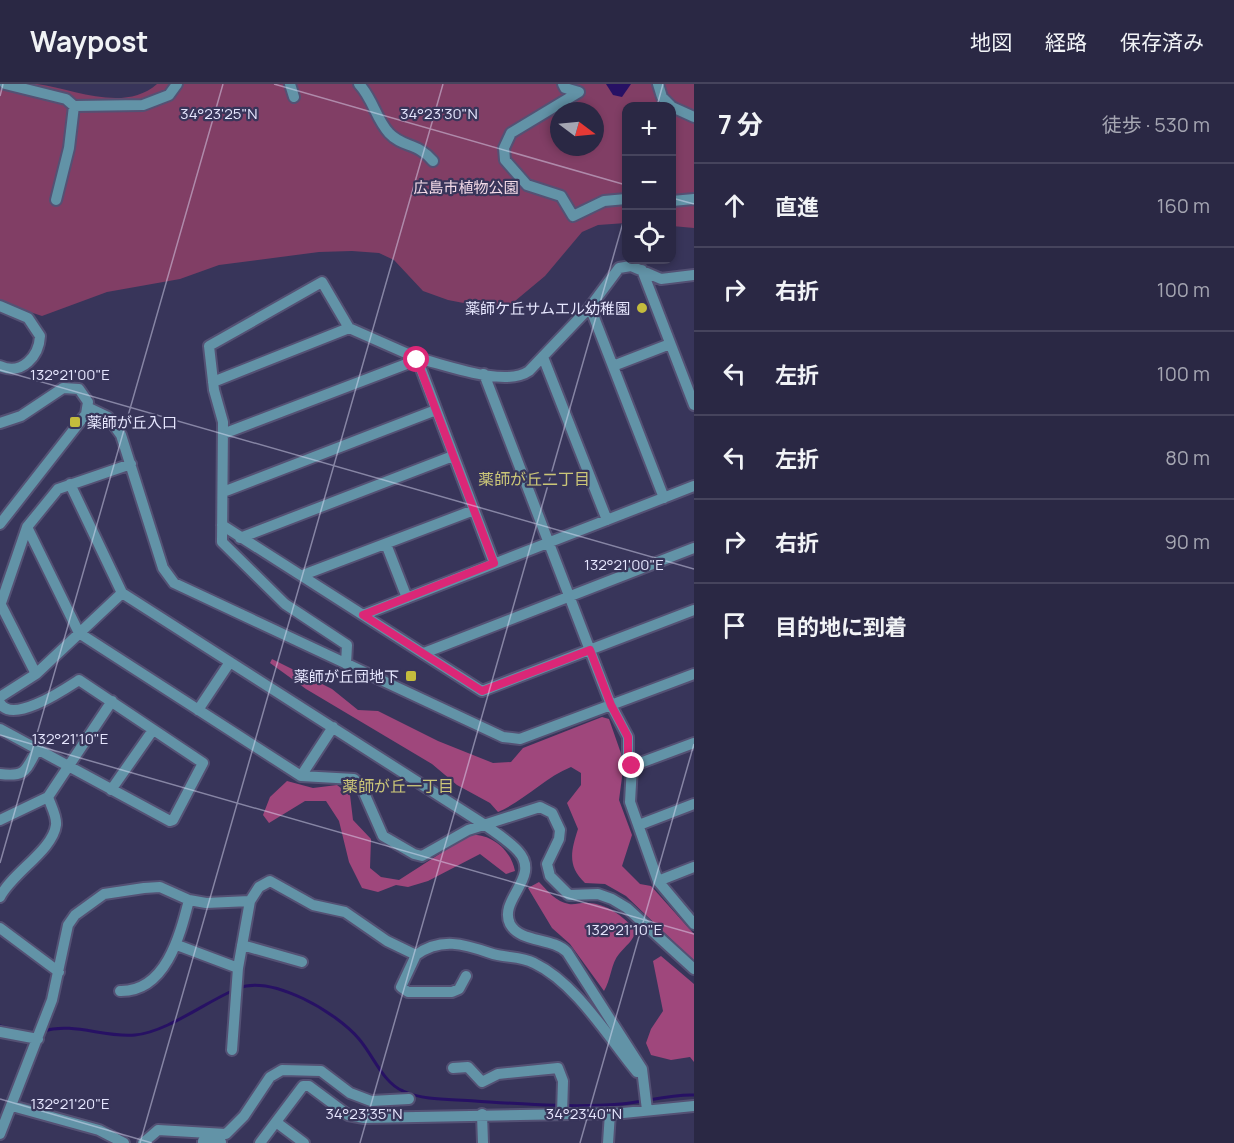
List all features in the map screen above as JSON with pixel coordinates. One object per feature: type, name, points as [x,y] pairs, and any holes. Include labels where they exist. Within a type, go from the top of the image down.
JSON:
[{"type":"street","points":[[5,84],[66,99],[74,106],[143,105],[169,94],[177,84]]},
{"type":"street","points":[[290,84],[294,97]]},
{"type":"street","points":[[360,84],[367,92],[382,124],[392,136],[422,148],[433,161]]},
{"type":"street","points":[[563,84],[565,88],[579,92],[510,133],[504,148],[505,160],[527,185],[561,196],[573,216],[604,201],[622,199]]},
{"type":"street","points":[[658,84],[662,97],[666,102]]},
{"type":"street","points":[[56,200],[69,147],[74,106]]},
{"type":"street","points":[[676,109],[694,117]]},
{"type":"street","points":[[676,201],[694,199]]},
{"type":"street","points":[[346,664],[347,645],[285,603],[222,542],[223,434],[209,346],[322,282],[349,328],[417,359],[508,379],[519,377],[543,357],[590,307],[619,268],[631,266],[661,279],[694,275]]},
{"type":"street","points":[[642,270],[694,405]]},
{"type":"street","points":[[0,306],[28,318],[40,336],[39,346],[28,364],[17,368],[0,366]]},
{"type":"street","points":[[590,307],[664,498]]},
{"type":"street","points":[[213,382],[349,328]]},
{"type":"street","points":[[613,366],[670,344]]},
{"type":"street","points":[[543,357],[607,520]]},
{"type":"street","points":[[417,359],[494,563]]},
{"type":"street","points":[[223,434],[417,359]]},
{"type":"street","points":[[484,374],[611,705],[628,737],[628,757],[632,766],[629,797],[658,880],[694,924]]},
{"type":"street","points":[[0,423],[21,416],[63,388],[74,387],[83,392],[89,408],[103,414],[113,422],[121,435],[164,568],[174,582],[503,737],[520,739],[694,675]]},
{"type":"street","points":[[0,524],[89,408]]},
{"type":"street","points":[[223,492],[436,410]]},
{"type":"street","points":[[240,538],[453,456]]},
{"type":"street","points":[[36,674],[0,606],[27,527],[58,489],[131,464]]},
{"type":"street","points":[[70,484],[122,592],[485,825],[518,851],[524,861],[525,875],[508,911],[511,924],[520,933],[556,943],[567,952],[642,1070],[646,1103]]},
{"type":"street","points":[[363,615],[694,486]]},
{"type":"street","points":[[303,575],[474,510]]},
{"type":"street","points":[[222,525],[482,691],[694,610]]},
{"type":"street","points":[[27,527],[79,633],[301,776],[354,779],[361,786],[383,836],[418,856],[426,854],[468,830],[532,808],[549,810],[558,821],[560,830],[559,839],[547,864],[550,876],[568,895],[604,895],[627,908],[651,933],[694,969]]},
{"type":"street","points":[[386,544],[407,597]]},
{"type":"street","points":[[424,653],[694,548]]},
{"type":"street","points":[[0,697],[36,674],[122,592]]},
{"type":"street","points":[[198,710],[230,662]]},
{"type":"street","points":[[0,704],[2,708],[11,711],[52,699],[79,680],[202,763],[173,820],[170,821],[0,729]]},
{"type":"street","points":[[0,820],[48,797],[112,701]]},
{"type":"street","points":[[301,776],[333,727]]},
{"type":"street","points":[[111,790],[153,729]]},
{"type":"street","points":[[632,766],[694,742]]},
{"type":"street","points":[[0,774],[15,776],[24,772],[37,750]]},
{"type":"street","points":[[0,897],[6,885],[51,840],[56,826],[48,797]]},
{"type":"street","points":[[639,825],[694,804]]},
{"type":"street","points":[[658,880],[694,867]]},
{"type":"street","points":[[232,1050],[238,968],[250,901],[259,887],[270,881],[313,905],[345,912],[387,941],[416,955]]},
{"type":"street","points":[[0,1134],[39,1034],[59,972],[70,920],[99,897],[116,891],[160,887],[189,900],[219,904],[250,901]]},
{"type":"street","points":[[120,991],[134,991],[160,971],[177,945],[189,900]]},
{"type":"street","points":[[0,928],[59,972]]},
{"type":"street","points":[[466,976],[459,989],[452,992],[404,990],[401,982],[416,955],[444,943],[459,943],[540,966],[555,975],[600,1024],[643,1079]]},
{"type":"street","points":[[177,945],[238,968]]},
{"type":"street","points":[[242,945],[302,962]]},
{"type":"street","points":[[0,1032],[39,1034]]},
{"type":"street","points":[[453,1068],[468,1067],[482,1082],[505,1073],[558,1068],[563,1081],[562,1108]]},
{"type":"street","points":[[203,1143],[203,1140],[227,1140],[230,1132],[270,1077],[282,1070],[321,1071],[350,1093],[371,1101],[409,1099]]},
{"type":"street","points":[[260,1143],[303,1086],[309,1086],[354,1117],[482,1114],[562,1108],[610,1113],[646,1103],[694,1106]]},
{"type":"street","points":[[12,1106],[99,1130],[124,1143]]},
{"type":"street","points":[[608,1143],[610,1113]]},
{"type":"street","points":[[482,1114],[483,1143]]},
{"type":"street","points":[[276,1122],[304,1143]]},
{"type":"street","points":[[143,1143],[158,1130],[224,1136],[230,1132]]},
{"type":"green space","name":"広島市植物公園","points":[[0,84],[37,84],[98,97],[114,98],[144,93],[157,84],[694,84],[694,228],[676,226],[676,102],[622,102],[622,223],[598,225],[582,232],[545,276],[509,306],[479,306],[448,300],[423,291],[394,260],[379,253],[352,251],[319,252],[219,265],[180,279],[107,292],[42,316],[0,302]]},
{"type":"shaded area","points":[[606,84],[631,84],[622,97],[613,95]]},
{"type":"shaded area","points":[[272,659],[332,689],[358,710],[378,711],[438,741],[493,763],[511,762],[523,748],[602,717],[609,719],[624,762],[619,800],[632,835],[622,866],[640,884],[651,886],[694,934],[694,961],[626,896],[605,884],[585,883],[579,877],[572,858],[578,829],[567,803],[581,785],[581,773],[571,767],[498,812],[490,803],[457,785],[432,764],[306,689],[270,663]]},
{"type":"shaded area","points":[[287,781],[313,788],[337,785],[350,795],[353,820],[371,839],[370,868],[381,877],[399,880],[469,835],[485,837],[499,844],[509,856],[515,871],[506,874],[480,854],[428,881],[408,887],[396,885],[378,892],[362,888],[349,862],[339,821],[326,801],[305,801],[269,823],[263,815],[270,797]]},
{"type":"shaded area","points":[[539,882],[560,901],[569,904],[595,904],[608,908],[636,930],[616,958],[604,991],[570,944],[552,928],[528,888]]},
{"type":"shaded area","points":[[661,956],[694,984],[694,1062],[690,1057],[671,1060],[651,1055],[646,1043],[651,1029],[663,1011],[653,961]]},
{"type":"waterway","points":[[238,988],[252,985],[286,991],[320,1008],[359,1039],[390,1082],[411,1094],[438,1099],[585,1106],[694,1095]]},
{"type":"waterway","points":[[43,1031],[66,1028],[123,1035],[147,1033],[172,1023],[232,991]]},
{"type":"waterway","points":[[0,1026],[13,1029]]},
{"type":"place","name":"薬師ケ丘サムエル幼稚園","points":[[642,308]]},
{"type":"place","name":"薬師が丘入口","points":[[75,422]]},
{"type":"place","name":"薬師が丘団地下","points":[[411,676]]},
{"type":"district","name":"薬師が丘二丁目","points":[[534,479]]},
{"type":"district","name":"薬師が丘一丁目","points":[[398,786]]},
{"type":"route","points":[[417,360],[494,563],[363,615],[482,691],[590,650],[611,705],[628,737],[628,757],[632,766]]}]
